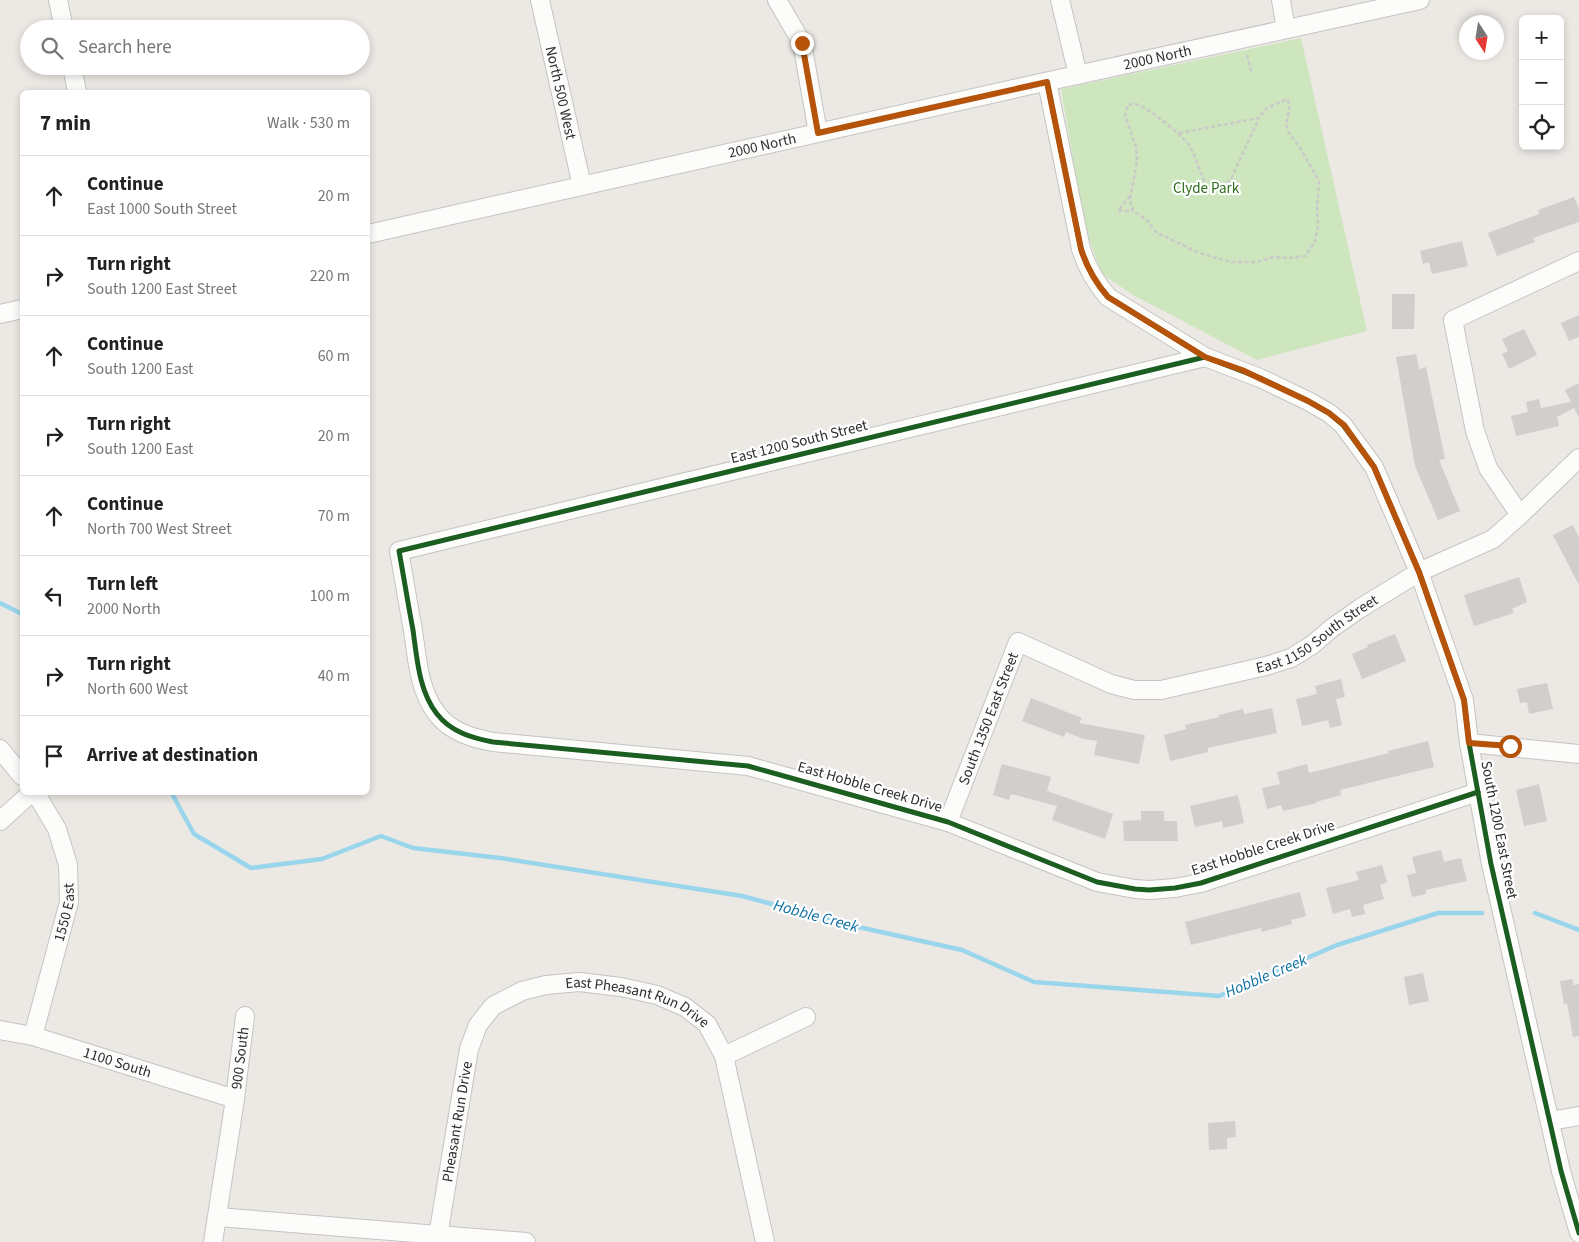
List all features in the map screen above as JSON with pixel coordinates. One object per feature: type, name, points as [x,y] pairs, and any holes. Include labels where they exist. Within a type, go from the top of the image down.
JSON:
[{"type":"street","points":[[58,0],[62,20]]},
{"type":"street","name":"North 500 West","points":[[540,0],[582,186]]},
{"type":"street","points":[[777,0],[802,43],[818,133]]},
{"type":"street","points":[[1060,0],[1078,75]]},
{"type":"street","points":[[1281,0],[1286,30]]},
{"type":"street","name":"2000 North","points":[[370,234],[1420,0]]},
{"type":"street","points":[[74,75],[77,90]]},
{"type":"street","name":"South 1200 East Street","points":[[1047,82],[1078,240],[1088,269],[1108,297],[1205,357],[1242,370],[1329,413],[1344,425],[1374,467],[1419,572],[1464,700],[1469,743],[1491,864],[1561,1170],[1579,1233]]},
{"type":"street","points":[[1520,515],[1488,468],[1475,432],[1454,320],[1579,261]]},
{"type":"street","points":[[0,314],[20,309]]},
{"type":"street","name":"East 1200 South Street","points":[[399,551],[1205,357]]},
{"type":"street","name":"East 1150 South Street","points":[[1018,642],[1112,684],[1134,690],[1161,690],[1266,666],[1291,658],[1312,645],[1359,609],[1419,572],[1492,539],[1579,459]]},
{"type":"street","name":"East Hobble Creek Drive","points":[[399,551],[420,675],[426,696],[437,714],[453,729],[472,738],[494,742],[748,766],[948,822],[1097,882],[1149,890],[1175,888],[1200,883],[1478,792]]},
{"type":"street","name":"South 1350 East Street","points":[[948,822],[1018,642]]},
{"type":"street","points":[[1469,743],[1579,754]]},
{"type":"street","points":[[0,749],[20,774]]},
{"type":"street","points":[[0,821],[29,795]]},
{"type":"street","name":"1550 East","points":[[33,1036],[69,902],[68,865],[57,829],[38,795]]},
{"type":"street","name":"East Pheasant Run Drive","points":[[492,1006],[530,989],[546,985],[579,982],[621,987],[657,995],[685,1007],[706,1024],[724,1056],[765,1242]]},
{"type":"street","name":"Pheasant Run Drive","points":[[438,1238],[469,1049],[478,1024],[492,1006]]},
{"type":"street","name":"900 South","points":[[213,1242],[235,1099],[244,1016]]},
{"type":"street","points":[[724,1056],[806,1017]]},
{"type":"street","name":"1100 South","points":[[0,1030],[33,1036],[235,1099]]},
{"type":"street","points":[[1550,1122],[1579,1116]]},
{"type":"street","points":[[218,1217],[438,1238],[526,1242]]},
{"type":"path","points":[[1247,55],[1252,73]]},
{"type":"path","points":[[1130,195],[1118,212],[1133,211],[1146,219],[1156,232],[1199,253],[1231,262],[1250,262],[1272,257],[1289,258],[1305,256],[1315,242],[1318,226],[1319,181],[1299,146],[1289,134],[1286,125],[1290,105],[1287,98],[1267,108],[1259,118],[1231,179],[1220,189],[1209,188],[1201,177],[1189,144],[1179,133],[1146,108],[1134,103],[1128,106],[1125,115],[1136,146],[1137,161],[1130,195],[1133,211]]},
{"type":"path","points":[[1179,133],[1259,118]]},
{"type":"green space","name":"Clyde Park","points":[[1301,38],[1367,331],[1257,360],[1133,295],[1102,274],[1085,229],[1061,89]]},
{"type":"building","points":[[1574,197],[1579,209],[1579,222],[1533,238],[1535,242],[1497,256],[1488,233],[1539,214],[1538,210]]},
{"type":"building","points":[[1462,241],[1468,266],[1432,274],[1429,262],[1423,264],[1420,251]]},
{"type":"building","points":[[1392,294],[1415,294],[1414,329],[1392,329]]},
{"type":"building","points":[[1579,315],[1579,337],[1569,341],[1561,323]]},
{"type":"building","points":[[1524,329],[1537,355],[1509,369],[1502,354],[1508,351],[1502,339]]},
{"type":"building","points":[[1416,354],[1419,369],[1426,367],[1445,459],[1439,460],[1460,511],[1438,520],[1415,466],[1396,357]]},
{"type":"building","points":[[1579,383],[1579,418],[1574,408],[1557,417],[1559,426],[1516,436],[1511,416],[1528,412],[1526,402],[1539,399],[1541,408],[1571,402],[1565,390]]},
{"type":"building","points":[[1573,525],[1579,537],[1579,585],[1553,535]]},
{"type":"building","points":[[1519,577],[1527,602],[1512,609],[1514,613],[1474,626],[1464,595]]},
{"type":"building","points":[[1395,634],[1406,661],[1362,679],[1352,654],[1368,647],[1367,645]]},
{"type":"building","points":[[1341,679],[1345,697],[1336,699],[1342,725],[1330,728],[1328,720],[1302,726],[1296,699],[1317,694],[1315,686]]},
{"type":"building","points":[[1547,683],[1553,709],[1529,714],[1527,702],[1520,703],[1517,689]]},
{"type":"building","points":[[1031,698],[1082,718],[1079,723],[1145,735],[1139,764],[1094,755],[1097,741],[1084,739],[1066,732],[1064,737],[1022,721]]},
{"type":"building","points":[[1272,708],[1277,733],[1208,748],[1208,752],[1170,761],[1164,735],[1186,729],[1185,725],[1243,709],[1244,714]]},
{"type":"building","points":[[1428,741],[1434,767],[1340,790],[1341,795],[1317,803],[1283,811],[1281,805],[1267,809],[1262,788],[1280,784],[1277,772],[1307,764],[1309,773]]},
{"type":"building","points":[[1002,764],[1051,777],[1047,791],[1113,814],[1105,839],[1052,820],[1057,806],[1011,794],[1009,800],[993,795]]},
{"type":"building","points":[[1539,784],[1547,821],[1524,826],[1516,790]]},
{"type":"building","points":[[1238,795],[1244,823],[1223,828],[1222,821],[1195,827],[1190,806]]},
{"type":"building","points":[[1141,811],[1164,811],[1164,821],[1177,821],[1178,841],[1124,841],[1123,821],[1141,820]]},
{"type":"building","points":[[1441,850],[1444,862],[1461,858],[1467,881],[1426,890],[1426,894],[1412,897],[1407,875],[1416,873],[1412,857]]},
{"type":"building","points":[[1382,865],[1387,882],[1380,885],[1384,899],[1363,905],[1365,914],[1352,917],[1350,909],[1333,914],[1326,888],[1359,880],[1356,872]]},
{"type":"building","points":[[1300,892],[1306,916],[1291,920],[1292,924],[1262,932],[1261,928],[1191,945],[1185,922]]},
{"type":"building","points":[[1423,973],[1429,1001],[1409,1005],[1404,977]]},
{"type":"building","points":[[1572,979],[1574,985],[1579,984],[1579,1036],[1573,1037],[1567,1003],[1564,1004],[1560,981]]},
{"type":"building","points":[[1235,1121],[1236,1137],[1227,1138],[1227,1149],[1209,1150],[1208,1123]]},
{"type":"waterway","name":"Hobble Creek","points":[[0,603],[20,613]]},
{"type":"waterway","name":"Hobble Creek","points":[[173,795],[194,834],[251,868],[322,859],[381,836],[413,848],[500,858],[742,896],[854,926],[962,950],[1034,982],[1219,996],[1337,945],[1438,913],[1482,913]]},
{"type":"waterway","name":"Hobble Creek","points":[[1535,913],[1579,930]]},
{"type":"cycle path","points":[[1047,82],[1081,249],[1092,274],[1108,297],[1205,357],[1260,378],[1329,413],[1343,425],[1374,467],[1419,572],[1464,700],[1469,743],[1491,864],[1561,1171],[1579,1233]]},
{"type":"cycle path","points":[[1205,357],[399,551],[418,663],[426,695],[437,714],[443,720],[455,730],[477,738],[493,742],[748,766],[948,822],[1097,882],[1135,889],[1175,888],[1201,883],[1478,792]]},
{"type":"route","points":[[802,43],[818,133],[1047,82],[1081,249],[1088,269],[1098,285],[1108,297],[1205,357],[1242,370],[1308,401],[1329,413],[1344,425],[1374,467],[1419,572],[1464,700],[1469,743],[1510,746]]}]
